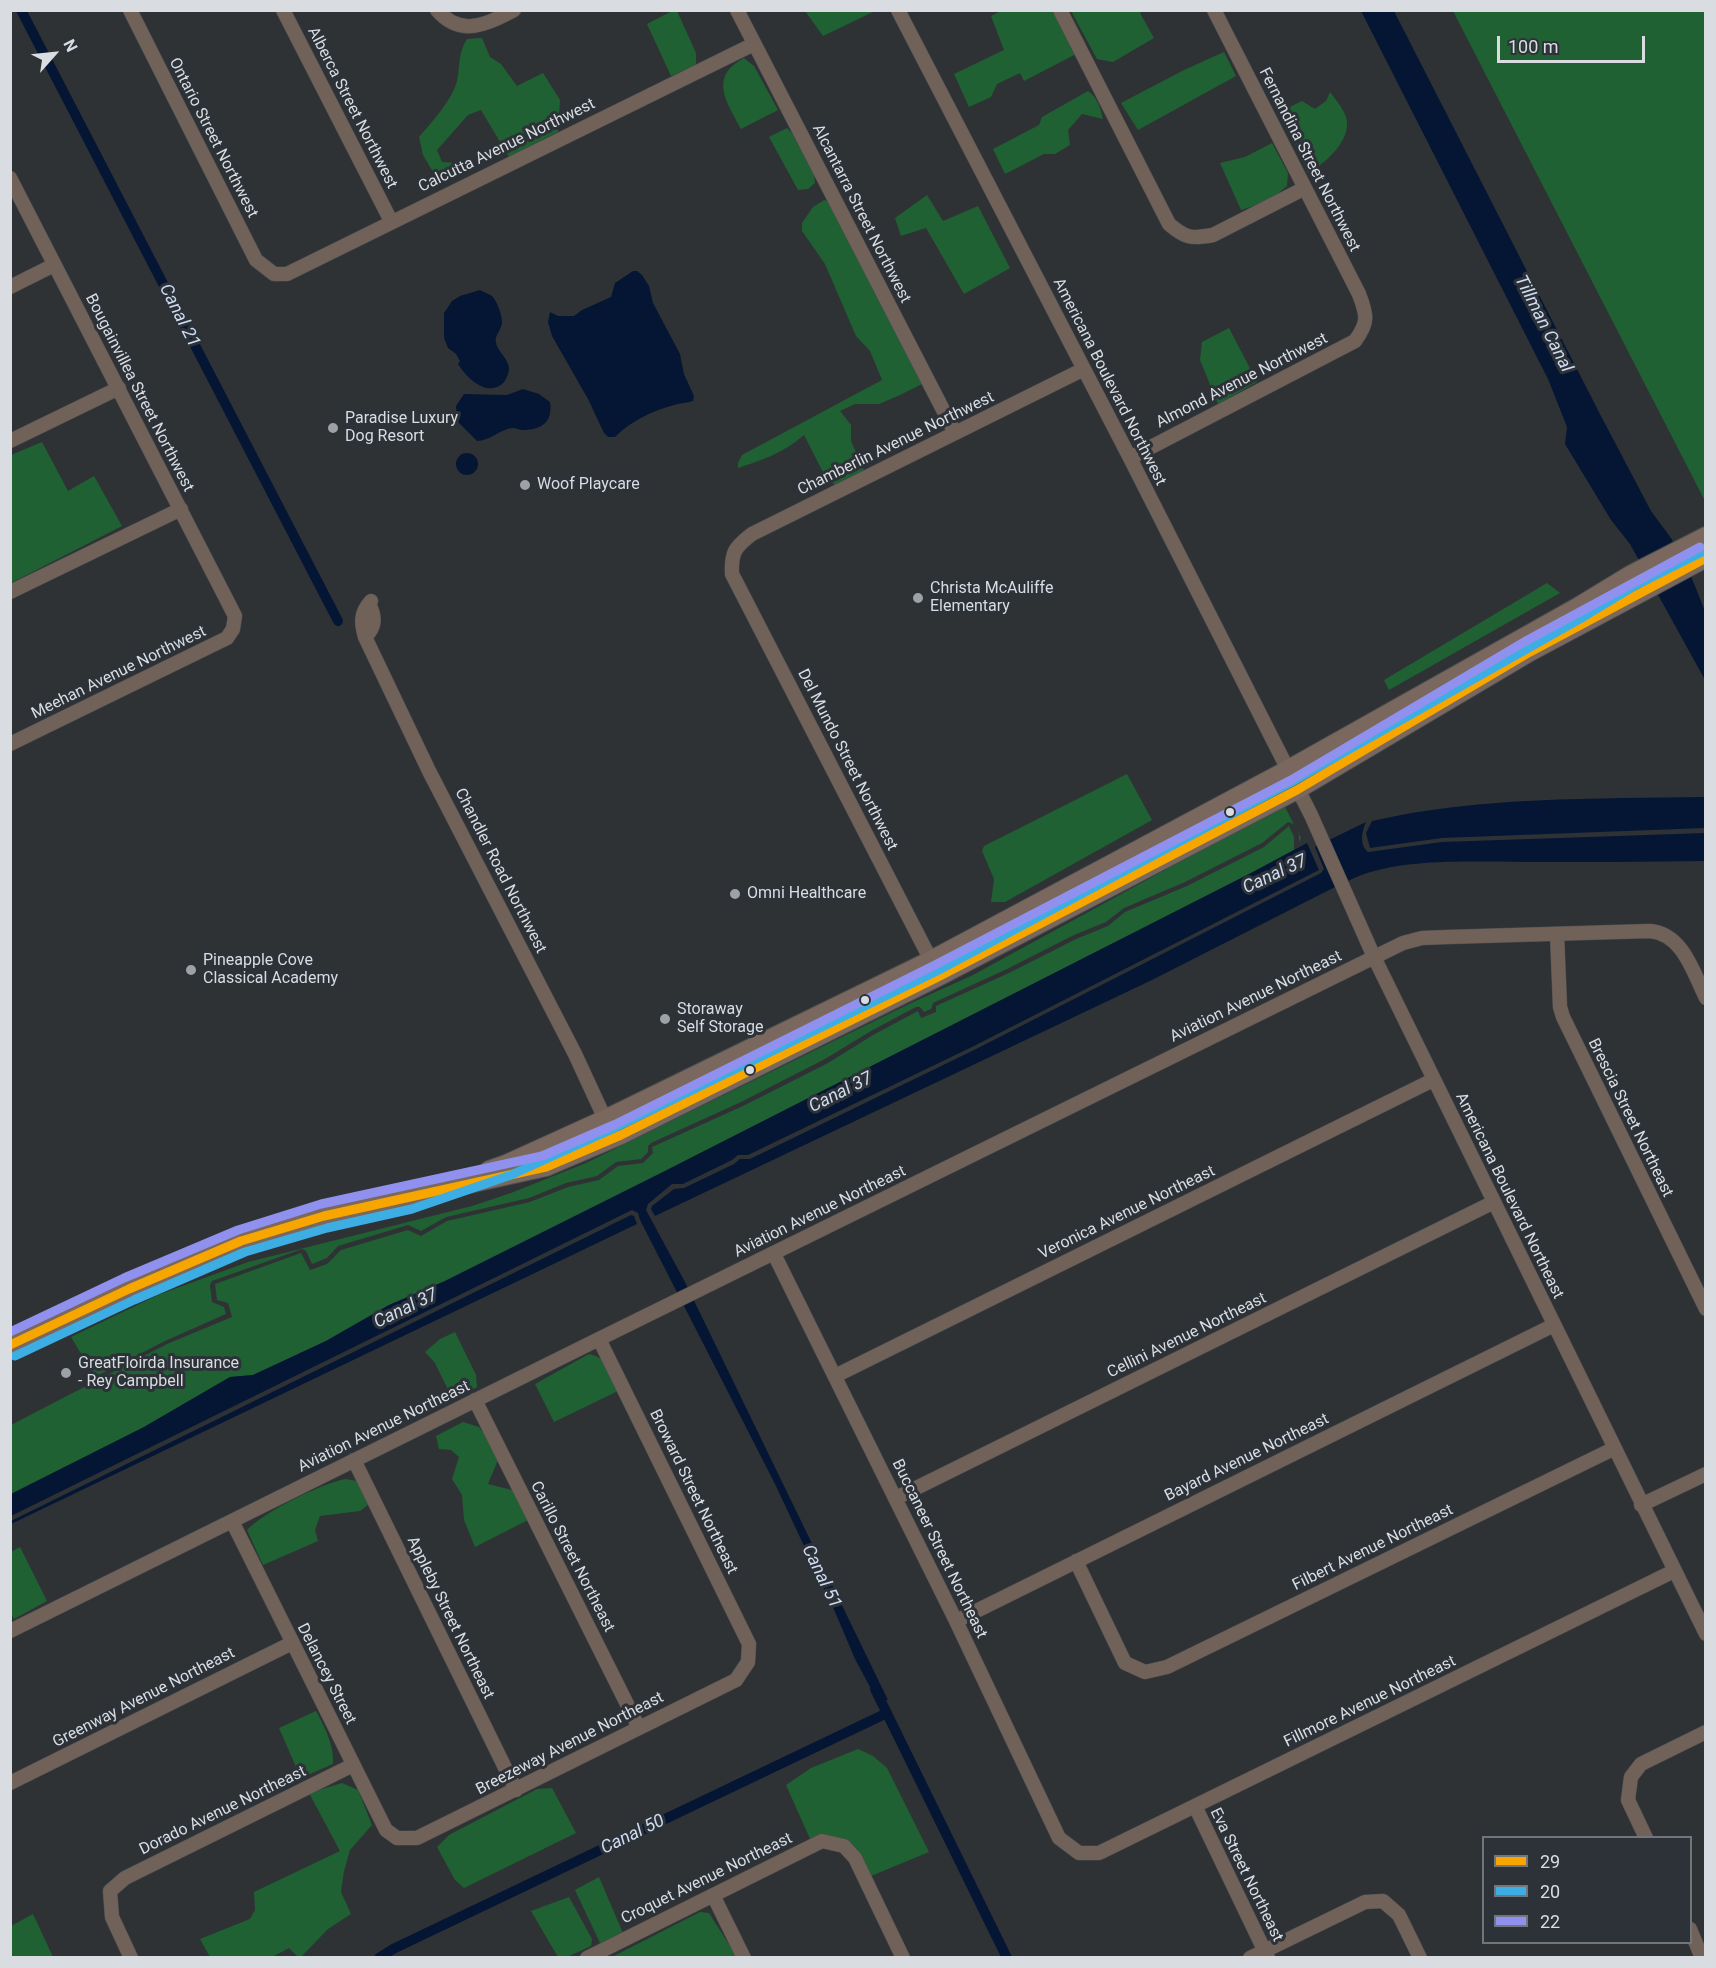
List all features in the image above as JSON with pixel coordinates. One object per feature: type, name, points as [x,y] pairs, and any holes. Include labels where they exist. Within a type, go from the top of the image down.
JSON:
[{"type":"main road","points":[[408,1198],[506,1164],[605,1119],[931,960],[1287,770],[1630,575],[1702,538]]},
{"type":"main road","points":[[10,1345],[129,1289],[241,1241],[324,1216],[546,1167],[621,1135],[940,976],[1298,790],[1530,652],[1706,558]]},
{"type":"street","name":"Ontario Street Northwest","points":[[130,10],[256,260],[274,274]]},
{"type":"street","name":"Alberca Street Northwest","points":[[283,10],[391,221]]},
{"type":"street","points":[[438,10],[445,19],[460,26],[477,27],[514,10]]},
{"type":"street","name":"Alcantarra Street Northwest","points":[[737,10],[955,433]]},
{"type":"street","name":"Americana Boulevard Northwest","points":[[898,10],[1130,458],[1287,770]]},
{"type":"street","points":[[1060,10],[1169,224],[1181,234],[1196,238],[1213,235],[1305,188]]},
{"type":"street","name":"Fernandina Street Northwest","points":[[1214,10],[1359,294],[1365,309],[1364,328]]},
{"type":"street","name":"Calcutta Avenue Northwest","points":[[274,274],[287,274],[754,44]]},
{"type":"street","name":"Bougainvillea Street Northwest","points":[[10,178],[232,608],[235,616],[234,624]]},
{"type":"street","points":[[10,287],[54,265]]},
{"type":"street","name":"Almond Avenue Northwest","points":[[1130,458],[1355,341],[1364,328]]},
{"type":"street","name":"Chamberlin Avenue Northwest","points":[[732,557],[739,544],[752,534],[1084,369]]},
{"type":"street","points":[[10,441],[119,388]]},
{"type":"street","points":[[10,592],[181,509]]},
{"type":"street","name":"Del Mundo Street Northwest","points":[[732,557],[732,574],[940,976]]},
{"type":"street","name":"Chandler Road Northwest","points":[[370,603],[375,621],[372,629],[364,637],[429,771],[575,1054],[605,1119]]},
{"type":"street","name":"Meehan Avenue Northwest","points":[[10,744],[227,638],[232,633],[234,624]]},
{"type":"street","name":"Americana Boulevard Northeast","points":[[1287,770],[1311,815],[1374,957],[1433,1080],[1706,1634]]},
{"type":"street","name":"Aviation Avenue Northeast","points":[[10,1631],[1403,943],[1422,938],[1661,932],[1671,937],[1683,952],[1706,998]]},
{"type":"street","name":"Brescia Street Northeast","points":[[1557,934],[1560,1007],[1563,1017],[1706,1309]]},
{"type":"street","name":"Veronica Avenue Northeast","points":[[835,1376],[1433,1080]]},
{"type":"street","name":"Cellini Avenue Northeast","points":[[896,1498],[1494,1203]]},
{"type":"street","name":"Buccaneer Street Northeast","points":[[774,1254],[896,1498],[1059,1838],[1079,1853]]},
{"type":"street","name":"Bayard Avenue Northeast","points":[[956,1621],[1554,1325]]},
{"type":"street","name":"Broward Street Northeast","points":[[599,1339],[749,1644],[748,1662]]},
{"type":"street","name":"Carillo Street Northeast","points":[[475,1400],[639,1728]]},
{"type":"street","name":"Filbert Avenue Northeast","points":[[1076,1561],[1125,1663],[1145,1672],[1167,1667],[1613,1449]]},
{"type":"street","name":"Appleby Street Northeast","points":[[354,1460],[516,1790]]},
{"type":"street","points":[[1641,1505],[1706,1474]]},
{"type":"street","name":"Delancey Street","points":[[232,1521],[386,1830],[397,1838]]},
{"type":"street","name":"Fillmore Avenue Northeast","points":[[1079,1853],[1099,1853],[1674,1571]]},
{"type":"street","name":"Greenway Avenue Northeast","points":[[10,1783],[292,1643]]},
{"type":"street","name":"Breezeway Avenue Northeast","points":[[397,1838],[417,1838],[736,1680],[748,1662]]},
{"type":"street","points":[[1645,1836],[1628,1800],[1631,1777],[1641,1764],[1706,1732]]},
{"type":"street","name":"Dorado Avenue Northeast","points":[[131,1958],[112,1917],[110,1891],[125,1878],[353,1765]]},
{"type":"street","name":"Eva Street Northeast","points":[[1195,1806],[1267,1954]]},
{"type":"street","name":"Croquet Avenue Northeast","points":[[586,1958],[822,1841],[844,1846],[855,1858],[903,1958]]},
{"type":"street","points":[[713,1894],[744,1958]]},
{"type":"street","points":[[1250,1958],[1267,1954],[1365,1902],[1383,1901],[1399,1915],[1420,1958]]},
{"type":"street","points":[[1692,1934],[1702,1958]]},
{"type":"green space","points":[[672,11],[677,11],[696,53],[696,65],[671,76],[647,24]]},
{"type":"green space","points":[[805,11],[875,11],[823,36]]},
{"type":"green space","points":[[1001,11],[1053,11],[1076,54],[1024,81],[1020,73],[997,84],[991,97],[969,107],[954,74],[1004,50],[991,16]]},
{"type":"green space","points":[[1071,11],[1142,11],[1140,13],[1154,38],[1113,62],[1097,59]]},
{"type":"green space","points":[[1453,11],[1705,11],[1705,501]]},
{"type":"green space","points":[[482,38],[490,57],[501,64],[517,86],[543,73],[560,100],[558,132],[509,157],[481,110],[468,115],[437,150],[442,162],[456,163],[460,172],[447,180],[436,177],[423,155],[419,137],[451,96],[467,39]]},
{"type":"green space","points":[[1224,52],[1236,76],[1138,130],[1121,103]]},
{"type":"green space","points":[[744,58],[754,66],[778,110],[741,129],[726,100],[724,82],[726,73]]},
{"type":"green space","points":[[1088,91],[1100,107],[1103,119],[1082,114],[1068,130],[1070,145],[1055,154],[1044,154],[1005,174],[993,149],[1039,125],[1042,117]]},
{"type":"green space","points":[[1330,92],[1346,117],[1345,134],[1336,150],[1322,164],[1308,173],[1281,111],[1302,101],[1315,109],[1326,101]]},
{"type":"green space","points":[[787,128],[792,133],[814,175],[815,183],[808,189],[798,190],[769,137]]},
{"type":"green space","points":[[1272,143],[1288,173],[1287,186],[1269,201],[1241,210],[1220,163],[1245,157]]},
{"type":"green space","points":[[927,195],[943,221],[978,206],[1010,268],[964,294],[926,228],[901,236],[895,218]]},
{"type":"green space","points":[[824,200],[831,202],[922,384],[879,404],[855,404],[840,411],[851,425],[851,441],[864,470],[835,485],[826,478],[804,435],[773,455],[738,468],[742,455],[882,380],[870,351],[856,336],[825,264],[802,231],[802,223],[813,207]]},
{"type":"green space","points":[[1229,328],[1257,382],[1218,404],[1200,360],[1202,342]]},
{"type":"green space","points":[[42,442],[68,491],[94,476],[122,526],[11,583],[11,455]]},
{"type":"green space","points":[[1547,583],[1560,593],[1389,690],[1384,680]]},
{"type":"green space","points":[[1127,774],[1152,820],[1005,902],[991,902],[994,879],[982,851],[984,846]]},
{"type":"green space","points":[[1284,805],[1294,824],[1288,822],[1262,843],[1185,882],[1124,908],[1106,922],[933,1003],[931,1009],[924,1012],[920,1007],[916,1007],[825,1059],[741,1102],[651,1143],[648,1146],[648,1152],[641,1159],[616,1162],[597,1176],[566,1183],[529,1198],[446,1217],[421,1231],[408,1225],[338,1246],[327,1258],[312,1264],[306,1251],[302,1249],[212,1281],[210,1285],[212,1302],[224,1307],[226,1314],[165,1341],[95,1377],[71,1337],[158,1295],[248,1262],[472,1206],[586,1163],[911,1003],[973,975]]},
{"type":"green space","points":[[1289,826],[1294,837],[1294,850],[1251,873],[661,1173],[445,1281],[389,1305],[326,1341],[253,1375],[230,1377],[144,1427],[11,1494],[11,1425],[167,1344],[232,1317],[228,1303],[217,1300],[215,1284],[301,1253],[310,1270],[327,1264],[341,1250],[408,1230],[421,1236],[447,1221],[530,1202],[568,1187],[599,1180],[618,1166],[643,1163],[653,1153],[652,1147],[743,1106],[828,1063],[918,1011],[921,1018],[936,1012],[936,1006],[1108,926],[1125,912],[1187,886],[1264,847]]},
{"type":"green space","points":[[455,1332],[476,1375],[477,1387],[453,1400],[435,1363],[425,1352],[440,1339]]},
{"type":"green space","points":[[589,1354],[605,1363],[618,1391],[554,1422],[535,1384]]},
{"type":"green space","points":[[463,1422],[479,1427],[500,1455],[488,1484],[512,1490],[528,1520],[475,1547],[464,1520],[462,1495],[452,1479],[459,1457],[451,1450],[439,1449],[436,1436]]},
{"type":"green space","points":[[345,1479],[357,1481],[369,1504],[360,1511],[320,1516],[315,1530],[318,1541],[263,1565],[247,1530],[293,1500]]},
{"type":"green space","points":[[20,1547],[47,1601],[14,1619],[10,1612],[11,1552]]},
{"type":"green space","points":[[316,1711],[326,1730],[333,1764],[300,1776],[279,1728]]},
{"type":"green space","points":[[858,1749],[873,1756],[887,1768],[929,1852],[871,1876],[857,1849],[836,1837],[811,1841],[786,1785],[811,1768]]},
{"type":"green space","points":[[342,1783],[358,1790],[372,1825],[350,1850],[344,1871],[341,1892],[351,1914],[328,1929],[301,1957],[289,1948],[272,1957],[210,1957],[200,1939],[250,1919],[255,1910],[254,1892],[340,1851],[309,1793]]},
{"type":"green space","points":[[552,1788],[576,1833],[464,1888],[455,1880],[437,1847],[449,1835],[537,1789]]},
{"type":"green space","points":[[599,1877],[623,1933],[600,1943],[575,1890]]},
{"type":"green space","points":[[569,1897],[592,1939],[591,1946],[567,1957],[558,1957],[531,1911]]},
{"type":"green space","points":[[700,1912],[709,1913],[737,1957],[610,1958]]},
{"type":"green space","points":[[33,1914],[53,1957],[11,1957],[11,1926]]},
{"type":"water","name":"Tillman Canal","points":[[1361,11],[1394,11],[1601,416],[1651,511],[1671,538],[1691,576],[1705,611],[1705,680],[1630,544],[1611,520],[1565,444],[1567,427],[1548,379]]},
{"type":"water","points":[[633,271],[642,275],[649,286],[653,303],[680,354],[684,374],[694,396],[693,401],[650,414],[635,421],[615,437],[608,437],[552,336],[548,322],[550,312],[558,316],[574,316],[611,297],[615,283]]},
{"type":"water","points":[[480,290],[492,296],[499,308],[502,322],[496,343],[509,368],[503,383],[490,388],[477,384],[466,375],[458,364],[460,361],[456,354],[448,348],[444,338],[444,313],[452,301]]},
{"type":"water","points":[[523,389],[539,394],[550,402],[550,415],[545,424],[529,430],[513,428],[504,430],[477,441],[457,421],[456,406],[464,394],[507,395]]},
{"type":"water","points":[[463,453],[471,453],[478,460],[478,468],[471,475],[463,475],[456,468],[456,460]]},
{"type":"water","points":[[1705,797],[1705,828],[1442,838],[1370,848],[1366,833],[1372,821],[1454,807],[1538,800]]},
{"type":"water","points":[[1366,822],[1362,842],[1368,852],[1442,842],[1705,833],[1705,861],[1433,862],[1388,868],[1348,881],[1329,840]]},
{"type":"water","name":"Canal 37","points":[[1307,843],[1319,870],[974,1046],[748,1155],[738,1155],[683,1184],[672,1184],[648,1204],[646,1210],[685,1282],[888,1700],[877,1700],[855,1659],[775,1484],[638,1213],[632,1210],[11,1516],[11,1494],[144,1427],[230,1377],[253,1375],[326,1341],[389,1305],[445,1281],[661,1173]]},
{"type":"water","points":[[1318,845],[1337,886],[1152,980],[655,1216],[651,1209],[674,1189],[684,1188],[740,1159],[750,1159],[976,1049],[1321,873],[1324,869],[1315,847]]},
{"type":"water","points":[[631,1215],[634,1216],[637,1224],[11,1524],[11,1521]]},
{"type":"waterway","name":"Canal 21","points":[[21,10],[338,621]]},
{"type":"waterway","name":"Canal 51","points":[[875,1689],[1007,1958]]},
{"type":"waterway","name":"Canal 50","points":[[379,1958],[393,1949],[887,1713]]},
{"type":"transit line","name":"22","points":[[10,1332],[124,1278],[238,1230],[321,1204],[542,1156],[616,1124],[935,965],[1291,780],[1524,642],[1700,547]]},
{"type":"transit line","name":"20","points":[[15,1356],[134,1300],[245,1252],[327,1228],[412,1209],[511,1175],[610,1130],[937,971],[1293,781],[1636,585],[1706,550]]},
{"type":"transit line","name":"29","points":[[10,1345],[129,1289],[241,1241],[324,1216],[546,1167],[621,1135],[940,976],[1297,790],[1530,652],[1706,558]]},
{"type":"place","name":"Paradise Luxury Dog Resort","points":[[333,428]]},
{"type":"place","name":"Woof Playcare","points":[[525,485]]},
{"type":"place","name":"Christa McAuliffe Elementary","points":[[918,598]]},
{"type":"place","name":"Omni Healthcare","points":[[735,894]]},
{"type":"place","name":"Pineapple Cove Classical Academy","points":[[191,970]]},
{"type":"place","name":"Storaway Self Storage","points":[[665,1019]]},
{"type":"place","name":"GreatFloirda Insurance - Rey Campbell","points":[[66,1373]]}]
